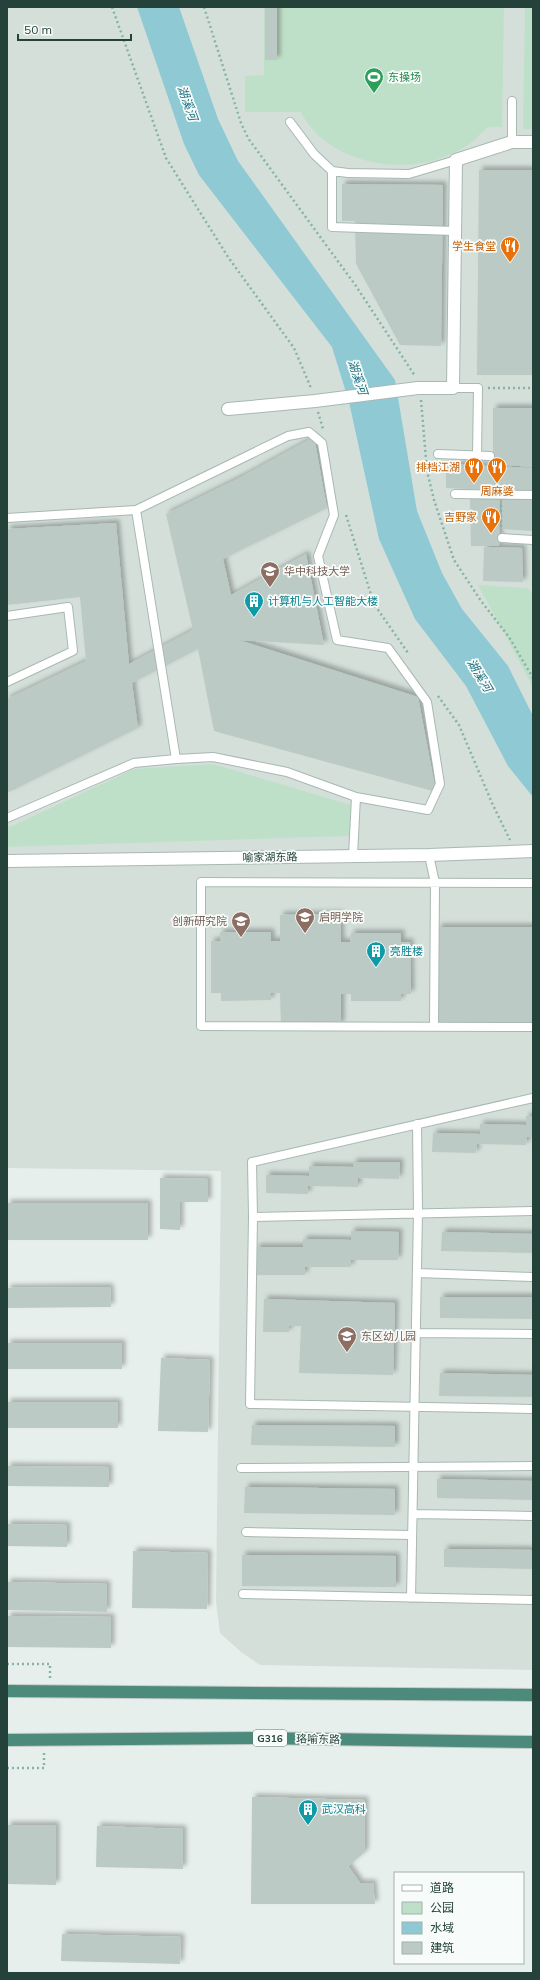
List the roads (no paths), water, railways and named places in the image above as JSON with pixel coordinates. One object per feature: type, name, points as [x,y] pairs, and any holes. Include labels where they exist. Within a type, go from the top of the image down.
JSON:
[{"type":"highway","points":[[7,1691],[533,1695]]},
{"type":"highway","name":"珞喻东路","points":[[7,1740],[253,1738],[533,1742]]},
{"type":"street","points":[[228,409],[315,401],[415,388],[453,388],[456,160],[512,142],[533,142]]},
{"type":"street","name":"喻家湖东路","points":[[7,861],[430,855],[533,851]]},
{"type":"lane","points":[[512,101],[512,142]]},
{"type":"lane","points":[[290,122],[314,154],[332,171],[348,173],[409,174],[456,160]]},
{"type":"lane","points":[[332,171],[332,227],[455,231]]},
{"type":"lane","points":[[453,388],[478,388],[477,455]]},
{"type":"lane","points":[[7,518],[136,510],[288,436],[309,432],[322,443],[334,515],[318,556],[337,640],[388,648],[428,702],[440,784],[428,810],[356,797],[287,772],[213,757],[176,759],[134,763],[7,818]]},
{"type":"lane","points":[[438,454],[490,456]]},
{"type":"lane","points":[[455,494],[533,496]]},
{"type":"lane","points":[[136,510],[176,759]]},
{"type":"lane","points":[[502,538],[533,540]]},
{"type":"lane","points":[[7,616],[68,607],[73,651],[7,682]]},
{"type":"lane","points":[[353,856],[356,797]]},
{"type":"lane","points":[[430,855],[435,883],[434,1027]]},
{"type":"lane","points":[[533,883],[201,882],[201,1026],[533,1027]]},
{"type":"lane","points":[[533,1098],[252,1162],[253,1217],[250,1404],[533,1408]]},
{"type":"lane","points":[[411,1598],[418,1212],[417,1124]]},
{"type":"lane","points":[[253,1217],[418,1212],[533,1211]]},
{"type":"lane","points":[[417,1273],[533,1277]]},
{"type":"lane","points":[[416,1333],[533,1334]]},
{"type":"lane","points":[[241,1468],[533,1466]]},
{"type":"lane","points":[[413,1514],[533,1516]]},
{"type":"lane","points":[[246,1532],[412,1535]]},
{"type":"lane","points":[[243,1594],[533,1600]]},
{"type":"water","name":"湖溪河","points":[[137,7],[179,7],[218,119],[238,161],[395,380],[417,511],[442,573],[462,609],[508,666],[533,716],[533,797],[508,766],[466,686],[415,619],[379,539],[349,402],[332,347],[199,175],[184,144]]},
{"type":"place","name":"东操场","points":[[374,94]]},
{"type":"place","name":"学生食堂","points":[[510,263]]},
{"type":"place","name":"排档江湖","points":[[474,484]]},
{"type":"place","name":"周麻婆","points":[[497,484]]},
{"type":"place","name":"吉野家","points":[[491,534]]},
{"type":"place","name":"华中科技大学","points":[[270,588]]},
{"type":"place","name":"计算机与人工智能大楼","points":[[254,618]]},
{"type":"place","name":"启明学院","points":[[305,934]]},
{"type":"place","name":"创新研究院","points":[[241,938]]},
{"type":"place","name":"亮胜楼","points":[[376,968]]},
{"type":"place","name":"东区幼儿园","points":[[347,1353]]},
{"type":"place","name":"武汉高科","points":[[308,1826]]}]
